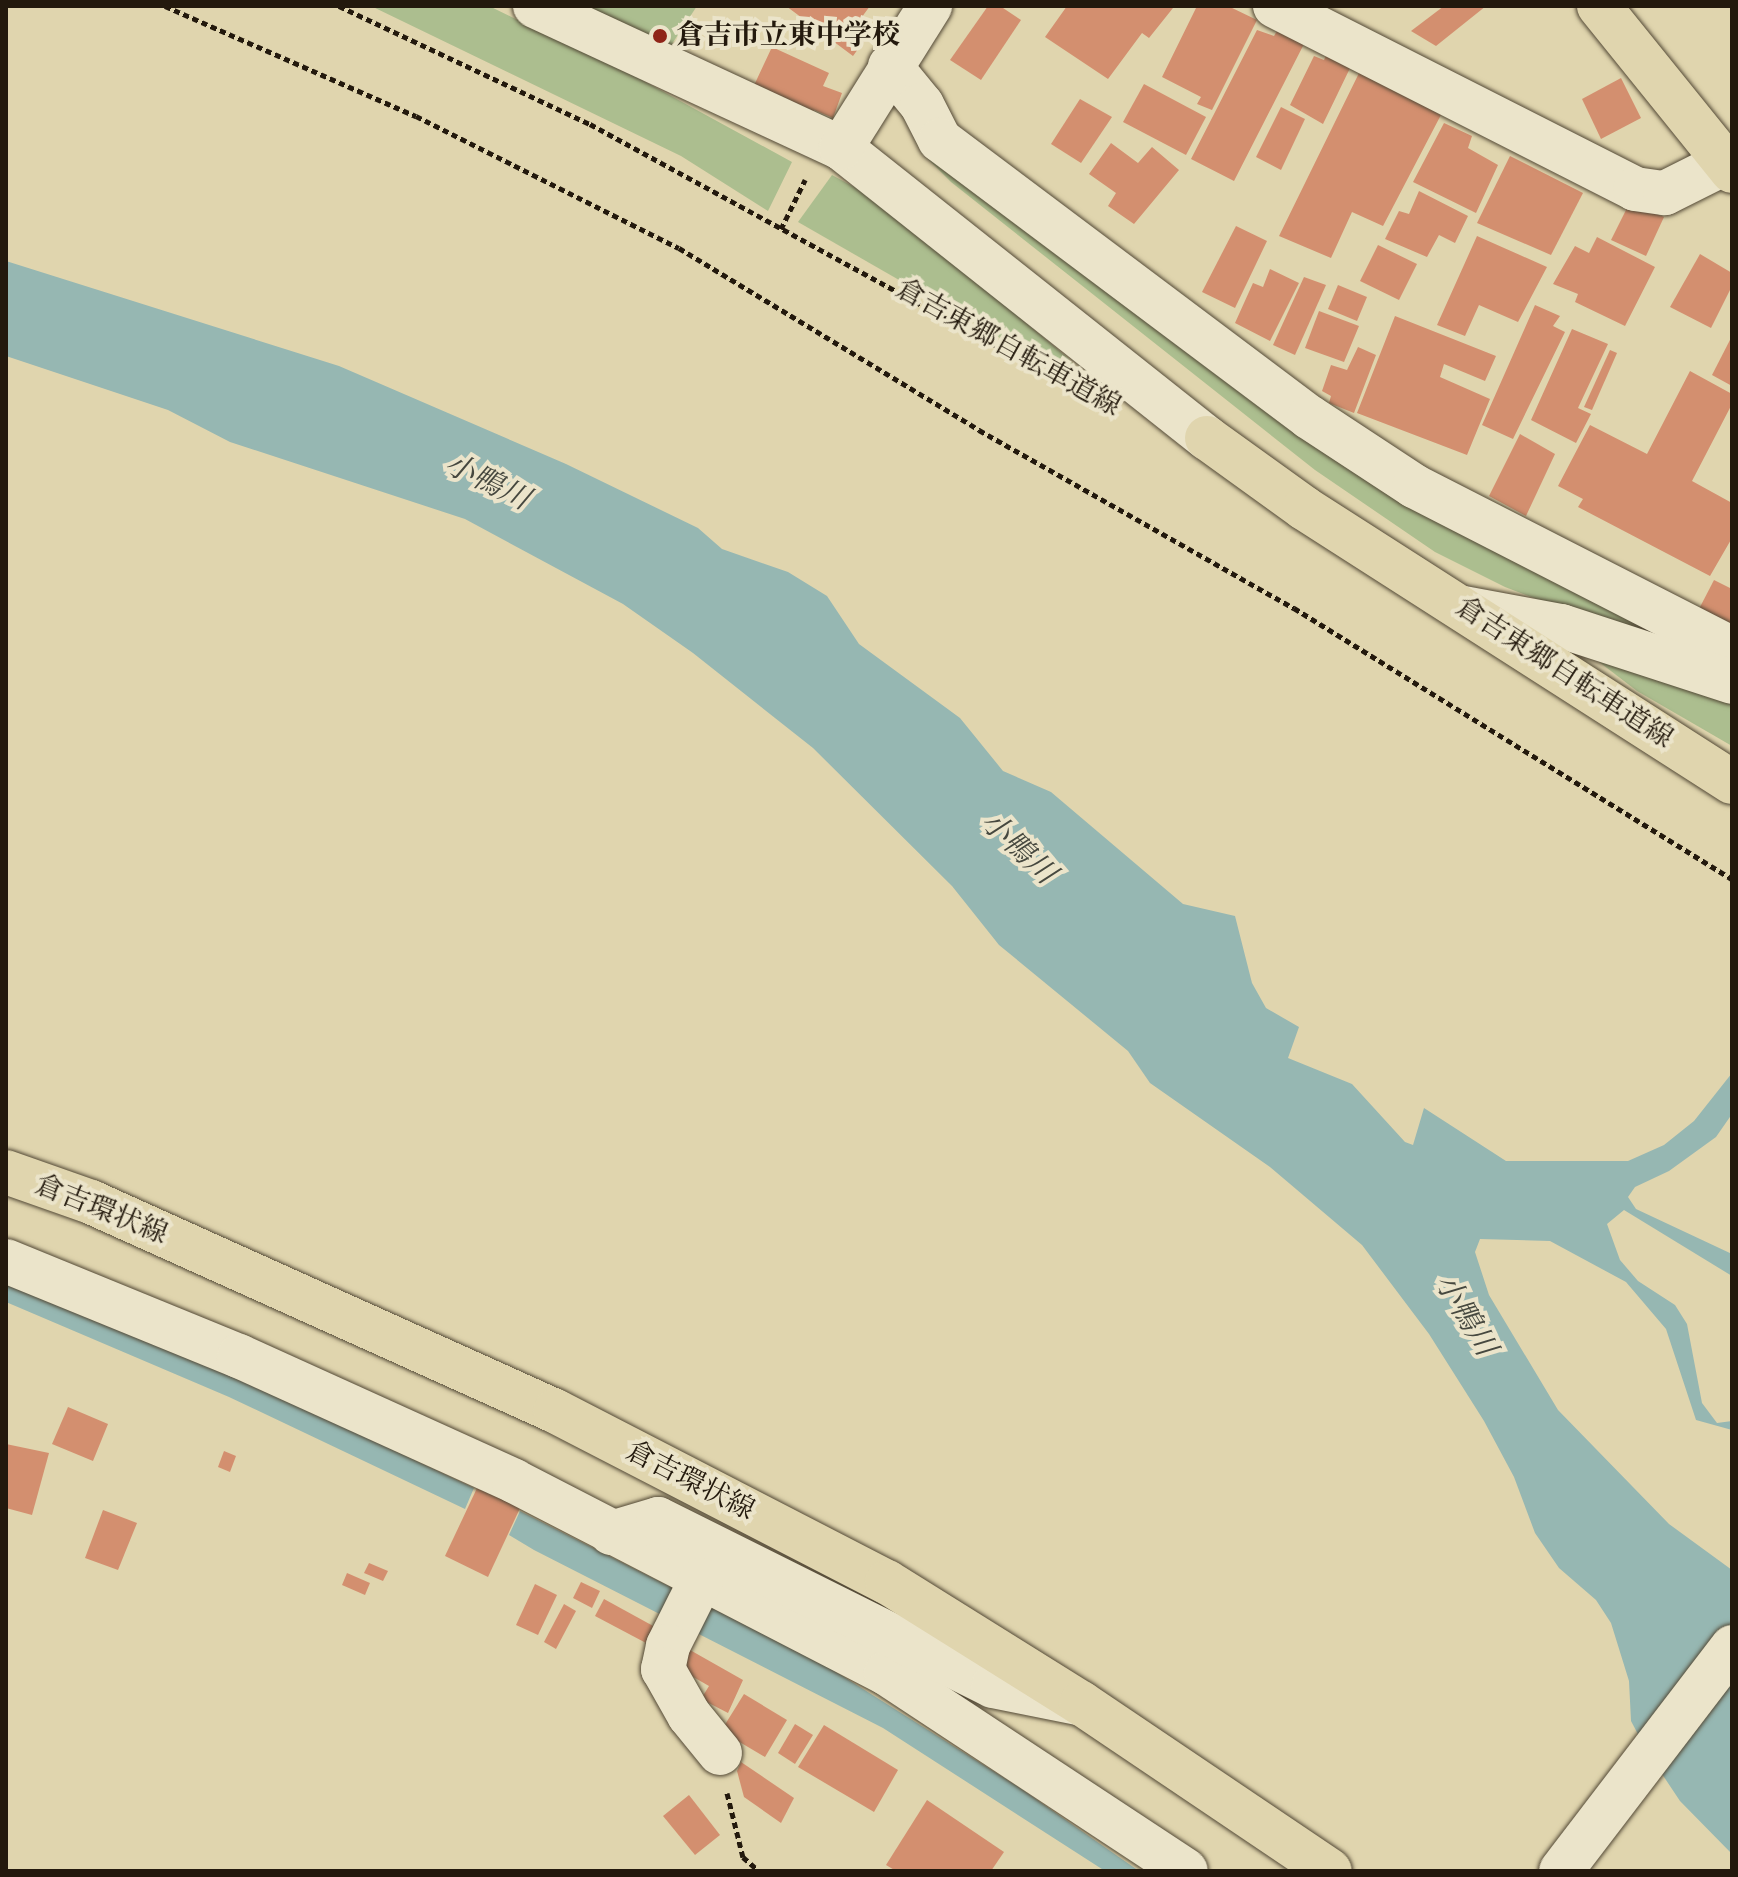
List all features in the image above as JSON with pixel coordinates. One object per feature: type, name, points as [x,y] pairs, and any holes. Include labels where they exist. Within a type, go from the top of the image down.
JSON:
[{"type":"main road","points":[[1599,6],[1728,167]]},
{"type":"main road","name":"倉吉東郷自転車道線","points":[[1207,438],[1304,508],[1732,782]]},
{"type":"main road","name":"倉吉環状線","points":[[6,1172],[91,1202],[555,1411],[887,1582],[1081,1703],[1330,1871]]},
{"type":"street","points":[[535,6],[826,158],[1207,438]]},
{"type":"street","points":[[826,158],[930,6]]},
{"type":"street","points":[[1275,6],[1635,189],[1665,193],[1728,167]]},
{"type":"street","points":[[890,66],[922,105],[940,140],[1309,417],[1414,486],[1732,649]]},
{"type":"street","points":[[1463,608],[1561,626],[1732,682]]},
{"type":"street","points":[[6,1261],[254,1363],[514,1481],[886,1673],[1186,1871]]},
{"type":"street","points":[[611,1533],[658,1519],[993,1686],[1081,1703]]},
{"type":"street","points":[[701,1580],[668,1646],[663,1669],[689,1715],[720,1753]]},
{"type":"street","points":[[1561,1871],[1732,1647]]},
{"type":"path","points":[[165,6],[416,116],[679,248],[979,430],[1294,608],[1732,879]]},
{"type":"path","name":"倉吉東郷自転車道線","points":[[339,6],[590,124],[781,229],[890,284],[1071,387]]},
{"type":"path","points":[[781,229],[826,158]]},
{"type":"path","points":[[720,1753],[743,1857],[759,1871]]},
{"type":"green space","points":[[371,6],[489,6],[640,79],[792,162],[768,211],[681,156]]},
{"type":"green space","name":"倉吉市立東中学校","points":[[558,6],[697,6],[664,56]]},
{"type":"green space","points":[[909,123],[1045,235],[1732,661],[1594,621],[1505,587],[1435,552],[1315,470],[951,182],[921,152]]},
{"type":"green space","points":[[832,175],[867,194],[969,275],[1068,358],[1076,368],[1073,372],[1049,366],[798,222]]},
{"type":"green space","points":[[1594,658],[1732,695],[1732,746],[1637,691]]},
{"type":"water","name":"小鴨川","points":[[6,261],[339,366],[566,464],[698,528],[722,549],[788,572],[827,596],[859,644],[960,718],[1003,771],[1051,792],[1183,904],[1235,916],[1252,983],[1266,1008],[1299,1027],[1288,1058],[1352,1084],[1405,1142],[1413,1145],[1424,1108],[1506,1161],[1628,1161],[1664,1145],[1694,1121],[1732,1073],[1732,1114],[1716,1137],[1669,1171],[1635,1187],[1628,1197],[1636,1209],[1732,1254],[1732,1276],[1624,1210],[1607,1224],[1620,1260],[1638,1281],[1675,1305],[1687,1324],[1702,1403],[1717,1423],[1732,1421],[1732,1430],[1696,1420],[1666,1329],[1626,1282],[1550,1241],[1480,1239],[1475,1252],[1489,1295],[1558,1410],[1669,1524],[1732,1570],[1732,1854],[1680,1801],[1648,1753],[1631,1721],[1629,1681],[1611,1623],[1596,1600],[1559,1568],[1535,1533],[1514,1477],[1484,1421],[1429,1334],[1362,1245],[1270,1167],[1150,1083],[1128,1051],[999,945],[952,886],[813,748],[693,653],[623,604],[465,519],[230,442],[168,410],[6,356]]},
{"type":"water","points":[[6,1279],[191,1355],[474,1488],[465,1509],[229,1397],[6,1302]]},
{"type":"water","points":[[520,1511],[825,1665],[1020,1788],[1139,1871],[1105,1871],[883,1728],[534,1550],[509,1535]]},
{"type":"building","points":[[786,6],[870,6],[853,29],[866,38],[853,56]]},
{"type":"building","points":[[988,6],[1000,6],[1021,20],[981,80],[950,60]]},
{"type":"building","points":[[1067,6],[1173,8],[1149,38],[1142,33],[1108,79],[1045,37]]},
{"type":"building","points":[[1197,6],[1228,6],[1257,20],[1212,110],[1197,104],[1201,97],[1162,77]]},
{"type":"building","points":[[1444,6],[1486,6],[1436,46],[1411,31]]},
{"type":"building","points":[[1278,29],[1305,42],[1234,181],[1191,159],[1257,30],[1274,36]]},
{"type":"building","points":[[772,47],[829,73],[823,86],[842,93],[833,118],[814,110],[808,122],[750,94]]},
{"type":"building","points":[[1328,51],[1352,64],[1323,124],[1290,105],[1314,56],[1324,60]]},
{"type":"building","points":[[1361,69],[1443,111],[1383,226],[1352,212],[1331,258],[1279,236]]},
{"type":"building","points":[[1621,78],[1641,118],[1601,139],[1582,99]]},
{"type":"building","points":[[1144,84],[1206,117],[1186,155],[1123,122]]},
{"type":"building","points":[[1080,99],[1112,117],[1081,163],[1051,144]]},
{"type":"building","points":[[1281,107],[1305,119],[1281,170],[1256,157]]},
{"type":"building","points":[[1444,123],[1472,136],[1468,148],[1498,165],[1476,213],[1413,182]]},
{"type":"building","points":[[1111,143],[1138,163],[1152,147],[1179,170],[1134,224],[1108,206],[1116,193],[1089,174]]},
{"type":"building","points":[[1510,156],[1583,193],[1551,255],[1477,223]]},
{"type":"building","points":[[1419,191],[1468,216],[1455,243],[1439,235],[1427,257],[1385,239],[1399,211],[1409,214]]},
{"type":"building","points":[[1630,202],[1664,217],[1646,256],[1611,240]]},
{"type":"building","points":[[1236,226],[1267,241],[1235,308],[1202,292]]},
{"type":"building","points":[[1477,236],[1547,267],[1518,322],[1479,305],[1465,336],[1437,325]]},
{"type":"building","points":[[1597,237],[1655,267],[1625,326],[1575,302],[1578,294],[1553,284],[1575,246],[1589,253]]},
{"type":"building","points":[[1378,245],[1417,264],[1399,300],[1360,281]]},
{"type":"building","points":[[1700,254],[1732,273],[1732,286],[1711,328],[1670,307]]},
{"type":"building","points":[[1270,269],[1299,283],[1270,341],[1235,323],[1253,283],[1263,287]]},
{"type":"building","points":[[1304,277],[1326,285],[1295,355],[1273,345]]},
{"type":"building","points":[[1338,285],[1367,297],[1357,321],[1328,309]]},
{"type":"building","points":[[1535,305],[1560,316],[1553,326],[1565,332],[1513,439],[1482,425]]},
{"type":"building","points":[[1319,311],[1359,326],[1344,362],[1305,348]]},
{"type":"building","points":[[1395,316],[1496,356],[1485,381],[1444,364],[1440,377],[1490,399],[1467,455],[1357,413]]},
{"type":"building","points":[[1572,329],[1608,344],[1578,408],[1591,414],[1576,443],[1531,420]]},
{"type":"building","points":[[1732,336],[1732,386],[1712,375]]},
{"type":"building","points":[[1358,347],[1376,355],[1354,413],[1329,403],[1331,396],[1322,391],[1331,365],[1347,370]]},
{"type":"building","points":[[1610,350],[1617,353],[1592,410],[1584,407]]},
{"type":"building","points":[[1690,371],[1732,394],[1732,404],[1692,481],[1732,503],[1732,538],[1710,576],[1578,507],[1583,499],[1558,486],[1590,425],[1647,454]]},
{"type":"building","points":[[1520,434],[1555,454],[1526,516],[1489,496]]},
{"type":"building","points":[[1714,580],[1732,589],[1732,626],[1699,609]]},
{"type":"building","points":[[68,1407],[108,1424],[93,1461],[52,1444]]},
{"type":"building","points":[[6,1444],[49,1453],[32,1515],[6,1508]]},
{"type":"building","points":[[224,1451],[236,1456],[230,1472],[218,1467]]},
{"type":"building","points":[[478,1486],[521,1506],[488,1577],[445,1556]]},
{"type":"building","points":[[103,1510],[137,1523],[118,1570],[85,1558]]},
{"type":"building","points":[[369,1563],[388,1571],[383,1581],[364,1573]]},
{"type":"building","points":[[347,1573],[370,1583],[365,1595],[342,1585]]},
{"type":"building","points":[[581,1582],[600,1591],[592,1608],[573,1598]]},
{"type":"building","points":[[535,1584],[557,1595],[538,1635],[516,1625]]},
{"type":"building","points":[[604,1599],[655,1627],[646,1643],[595,1616]]},
{"type":"building","points":[[564,1604],[576,1611],[556,1649],[544,1642]]},
{"type":"building","points":[[690,1650],[743,1680],[728,1713],[701,1699],[709,1686],[681,1670]]},
{"type":"building","points":[[744,1694],[787,1720],[765,1757],[721,1731]]},
{"type":"building","points":[[795,1724],[813,1735],[795,1764],[778,1753]]},
{"type":"building","points":[[824,1725],[898,1770],[874,1812],[798,1767]]},
{"type":"building","points":[[741,1762],[794,1798],[781,1823],[744,1797],[737,1771]]},
{"type":"building","points":[[689,1795],[720,1835],[695,1855],[663,1816]]},
{"type":"building","points":[[927,1800],[1004,1852],[991,1871],[896,1871],[886,1865]]},
{"type":"place","name":"倉吉市立東中学校","points":[[660,36]]}]
